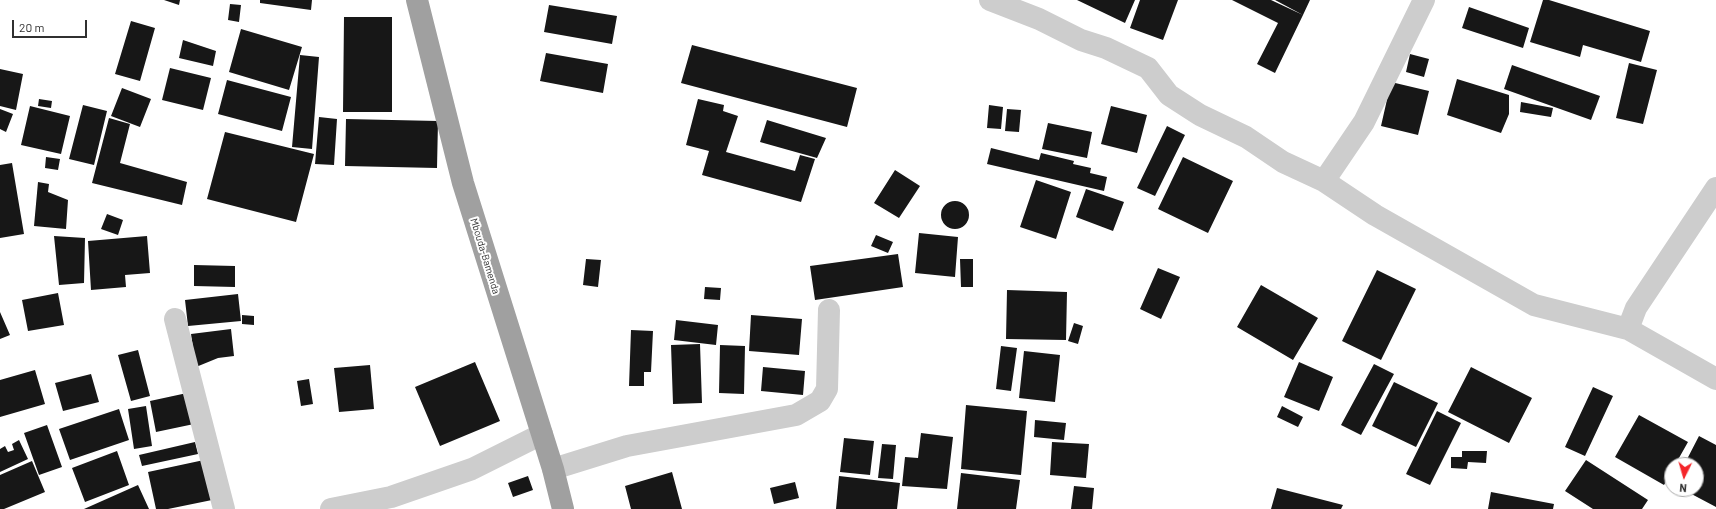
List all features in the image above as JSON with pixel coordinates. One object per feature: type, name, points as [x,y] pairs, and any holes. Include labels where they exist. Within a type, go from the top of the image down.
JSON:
[{"type":"highway","name":"Mbouda-Bamenda","points":[[417,0],[463,183],[553,469],[563,509]]},
{"type":"street","points":[[990,0],[1039,19],[1081,40],[1106,48],[1148,68],[1169,95],[1200,115],[1246,137],[1284,162],[1324,181],[1375,215],[1534,305],[1628,329],[1716,379]]},
{"type":"street","points":[[1324,181],[1364,122],[1424,0]]},
{"type":"street","points":[[1628,329],[1640,302],[1716,188]]},
{"type":"street","points":[[553,469],[627,446],[796,414],[820,401],[827,389],[829,310]]},
{"type":"street","points":[[175,319],[224,509]]},
{"type":"street","points":[[331,509],[391,497],[472,469],[542,434]]},
{"type":"building","points":[[164,0],[180,0],[179,5]]},
{"type":"building","points":[[260,0],[312,0],[311,10],[260,3]]},
{"type":"building","points":[[1077,0],[1135,0],[1125,23]]},
{"type":"building","points":[[1140,0],[1178,0],[1163,40],[1130,28]]},
{"type":"building","points":[[1232,0],[1271,0],[1303,15],[1275,73],[1257,64],[1278,23]]},
{"type":"building","points":[[1275,0],[1310,0],[1303,15]]},
{"type":"building","points":[[1543,0],[1549,0],[1650,31],[1641,62],[1583,45],[1580,57],[1530,42]]},
{"type":"building","points":[[230,4],[241,5],[239,22],[228,20]]},
{"type":"building","points":[[549,5],[617,16],[612,44],[544,32]]},
{"type":"building","points":[[1469,7],[1529,28],[1523,48],[1462,28]]},
{"type":"building","points":[[344,17],[392,17],[392,112],[343,112]]},
{"type":"building","points":[[131,21],[155,28],[140,81],[115,74]]},
{"type":"building","points":[[241,29],[302,47],[289,90],[229,72]]},
{"type":"building","points":[[183,40],[216,51],[213,66],[179,58]]},
{"type":"building","points":[[692,45],[857,88],[847,127],[681,83]]},
{"type":"building","points":[[546,53],[608,64],[603,93],[540,81]]},
{"type":"building","points":[[1410,54],[1429,59],[1424,77],[1406,72]]},
{"type":"building","points":[[300,55],[319,57],[312,149],[292,147]]},
{"type":"building","points":[[1629,63],[1657,70],[1643,124],[1616,118]]},
{"type":"building","points":[[1512,65],[1600,96],[1591,120],[1504,89]]},
{"type":"building","points":[[170,68],[211,78],[203,110],[162,100]]},
{"type":"building","points":[[0,69],[23,74],[16,110],[0,106]]},
{"type":"building","points":[[1457,79],[1509,95],[1509,114],[1501,133],[1447,115]]},
{"type":"building","points":[[227,80],[291,97],[282,131],[218,114]]},
{"type":"building","points":[[1391,82],[1429,91],[1418,135],[1381,126]]},
{"type":"building","points":[[122,88],[151,99],[140,127],[111,116]]},
{"type":"building","points":[[39,99],[52,101],[51,108],[38,106]]},
{"type":"building","points":[[698,99],[724,105],[723,111],[738,116],[726,152],[795,171],[800,155],[815,159],[801,202],[702,175],[709,151],[686,145]]},
{"type":"building","points":[[1521,102],[1553,108],[1551,117],[1520,112]]},
{"type":"building","points":[[83,105],[107,111],[94,165],[69,159]]},
{"type":"building","points":[[989,105],[1003,107],[1001,129],[987,128]]},
{"type":"building","points":[[30,106],[70,116],[61,154],[21,145]]},
{"type":"building","points":[[1111,106],[1147,115],[1137,153],[1101,144]]},
{"type":"building","points":[[0,109],[13,114],[6,132],[0,129]]},
{"type":"building","points":[[1007,109],[1021,110],[1019,132],[1005,131]]},
{"type":"building","points":[[319,117],[337,119],[334,165],[315,164]]},
{"type":"building","points":[[109,118],[130,124],[120,163],[187,182],[182,205],[92,183]]},
{"type":"building","points":[[346,119],[438,121],[437,168],[345,166]]},
{"type":"building","points":[[767,120],[826,138],[817,158],[760,142]]},
{"type":"building","points":[[1048,123],[1092,132],[1087,158],[1042,149]]},
{"type":"building","points":[[1167,126],[1185,135],[1155,196],[1137,188]]},
{"type":"building","points":[[225,132],[314,154],[296,222],[207,199]]},
{"type":"building","points":[[991,148],[1039,160],[1041,153],[1074,161],[1073,164],[1091,168],[1090,173],[1107,177],[1104,191],[987,164]]},
{"type":"building","points":[[46,157],[60,159],[58,170],[45,168]]},
{"type":"building","points":[[1183,157],[1233,181],[1208,233],[1158,209]]},
{"type":"building","points":[[12,163],[24,234],[0,238],[0,165]]},
{"type":"building","points":[[895,170],[920,186],[899,218],[874,203]]},
{"type":"building","points":[[1036,180],[1071,192],[1056,239],[1020,227]]},
{"type":"building","points":[[38,182],[49,184],[48,192],[68,200],[66,229],[34,226]]},
{"type":"building","points":[[1086,189],[1124,202],[1113,231],[1076,217]]},
{"type":"building","points":[[955,201],[965,205],[969,215],[965,225],[955,229],[945,225],[941,215],[945,205]]},
{"type":"building","points":[[107,214],[123,220],[118,235],[101,229]]},
{"type":"building","points":[[919,233],[958,237],[955,277],[915,273]]},
{"type":"building","points":[[876,235],[893,242],[888,253],[871,246]]},
{"type":"building","points":[[54,236],[85,238],[84,283],[59,285]]},
{"type":"building","points":[[147,236],[150,273],[125,275],[126,287],[91,290],[88,241]]},
{"type":"building","points":[[898,254],[903,287],[815,300],[810,266]]},
{"type":"building","points":[[586,259],[601,260],[598,287],[583,285]]},
{"type":"building","points":[[960,259],[973,259],[973,287],[961,287]]},
{"type":"building","points":[[194,265],[235,266],[235,287],[194,286]]},
{"type":"building","points":[[1158,268],[1180,277],[1161,319],[1140,309]]},
{"type":"building","points":[[1377,270],[1416,289],[1381,360],[1342,341]]},
{"type":"building","points":[[1261,285],[1318,318],[1293,360],[1237,327]]},
{"type":"building","points":[[705,287],[721,288],[720,300],[704,299]]},
{"type":"building","points":[[1007,290],[1067,292],[1066,340],[1006,339]]},
{"type":"building","points":[[58,293],[64,325],[28,331],[22,300]]},
{"type":"building","points":[[238,294],[241,321],[188,326],[185,300]]},
{"type":"building","points":[[0,312],[10,335],[0,339]]},
{"type":"building","points":[[242,315],[254,316],[254,325],[242,324]]},
{"type":"building","points":[[751,315],[802,319],[799,355],[749,351]]},
{"type":"building","points":[[676,320],[718,325],[716,345],[674,340]]},
{"type":"building","points":[[1074,323],[1083,326],[1078,344],[1068,341]]},
{"type":"building","points":[[231,329],[234,356],[218,358],[196,367],[191,334]]},
{"type":"building","points":[[631,330],[653,331],[651,372],[644,372],[644,386],[629,386]]},
{"type":"building","points":[[700,344],[702,403],[673,404],[671,345]]},
{"type":"building","points":[[720,345],[745,346],[744,394],[719,393]]},
{"type":"building","points":[[1001,346],[1017,348],[1011,391],[996,389]]},
{"type":"building","points":[[138,350],[150,396],[131,401],[118,355]]},
{"type":"building","points":[[1024,351],[1060,355],[1055,402],[1019,398]]},
{"type":"building","points":[[475,362],[500,421],[440,446],[415,387]]},
{"type":"building","points":[[1299,362],[1333,377],[1319,411],[1284,397]]},
{"type":"building","points":[[1374,364],[1394,374],[1361,435],[1341,425]]},
{"type":"building","points":[[370,365],[374,409],[339,412],[334,368]]},
{"type":"building","points":[[763,367],[805,371],[803,395],[761,391]]},
{"type":"building","points":[[1471,367],[1532,398],[1509,443],[1448,412]]},
{"type":"building","points":[[35,370],[45,404],[0,417],[0,380]]},
{"type":"building","points":[[91,374],[99,402],[63,411],[55,383]]},
{"type":"building","points":[[309,379],[313,404],[301,406],[297,381]]},
{"type":"building","points":[[1394,382],[1438,403],[1416,447],[1372,426]]},
{"type":"building","points":[[1593,387],[1613,396],[1585,456],[1565,447]]},
{"type":"building","points":[[187,393],[194,424],[156,432],[150,401]]},
{"type":"building","points":[[966,405],[1027,411],[1021,475],[961,469]]},
{"type":"building","points":[[146,406],[152,446],[134,449],[128,409]]},
{"type":"building","points":[[1282,406],[1303,417],[1298,427],[1277,417]]},
{"type":"building","points":[[119,409],[129,440],[70,460],[59,429]]},
{"type":"building","points":[[1437,411],[1461,423],[1430,485],[1406,474]]},
{"type":"building","points":[[1639,415],[1688,442],[1680,457],[1664,457],[1664,485],[1615,457]]},
{"type":"building","points":[[1035,420],[1066,423],[1064,440],[1034,437]]},
{"type":"building","points":[[47,425],[62,467],[39,475],[24,433]]},
{"type":"building","points":[[921,433],[953,437],[947,489],[902,486],[905,457],[918,458]]},
{"type":"building","points":[[1699,436],[1716,445],[1716,507],[1697,497],[1704,497],[1704,457],[1688,457]]},
{"type":"building","points":[[844,438],[874,441],[870,475],[840,472]]},
{"type":"building","points":[[19,440],[28,459],[0,472],[0,449],[5,446],[8,452],[14,450],[12,444]]},
{"type":"building","points":[[195,442],[198,454],[142,466],[139,455]]},
{"type":"building","points":[[1052,442],[1089,444],[1086,478],[1050,475]]},
{"type":"building","points":[[882,444],[896,445],[893,479],[878,478]]},
{"type":"building","points":[[117,451],[129,485],[85,502],[72,468]]},
{"type":"building","points":[[1462,451],[1487,451],[1486,463],[1468,462],[1467,469],[1451,468],[1451,457],[1462,457]]},
{"type":"building","points":[[204,460],[212,500],[168,509],[156,509],[148,472]]},
{"type":"building","points":[[1586,460],[1648,500],[1642,509],[1593,509],[1565,491]]},
{"type":"building","points":[[32,461],[45,492],[4,509],[0,509],[0,475]]},
{"type":"building","points":[[672,472],[682,509],[631,509],[625,486]]},
{"type":"building","points":[[961,473],[1020,480],[1016,509],[957,509]]},
{"type":"building","points":[[528,476],[533,490],[513,497],[508,483]]},
{"type":"building","points":[[839,476],[900,483],[897,509],[836,509]]},
{"type":"building","points":[[795,482],[799,498],[774,504],[770,488]]},
{"type":"building","points":[[138,485],[149,509],[84,509]]},
{"type":"building","points":[[1074,486],[1094,488],[1092,509],[1071,509]]},
{"type":"building","points":[[1277,488],[1343,505],[1341,509],[1271,509]]},
{"type":"building","points":[[1491,492],[1554,504],[1553,509],[1488,509]]}]
